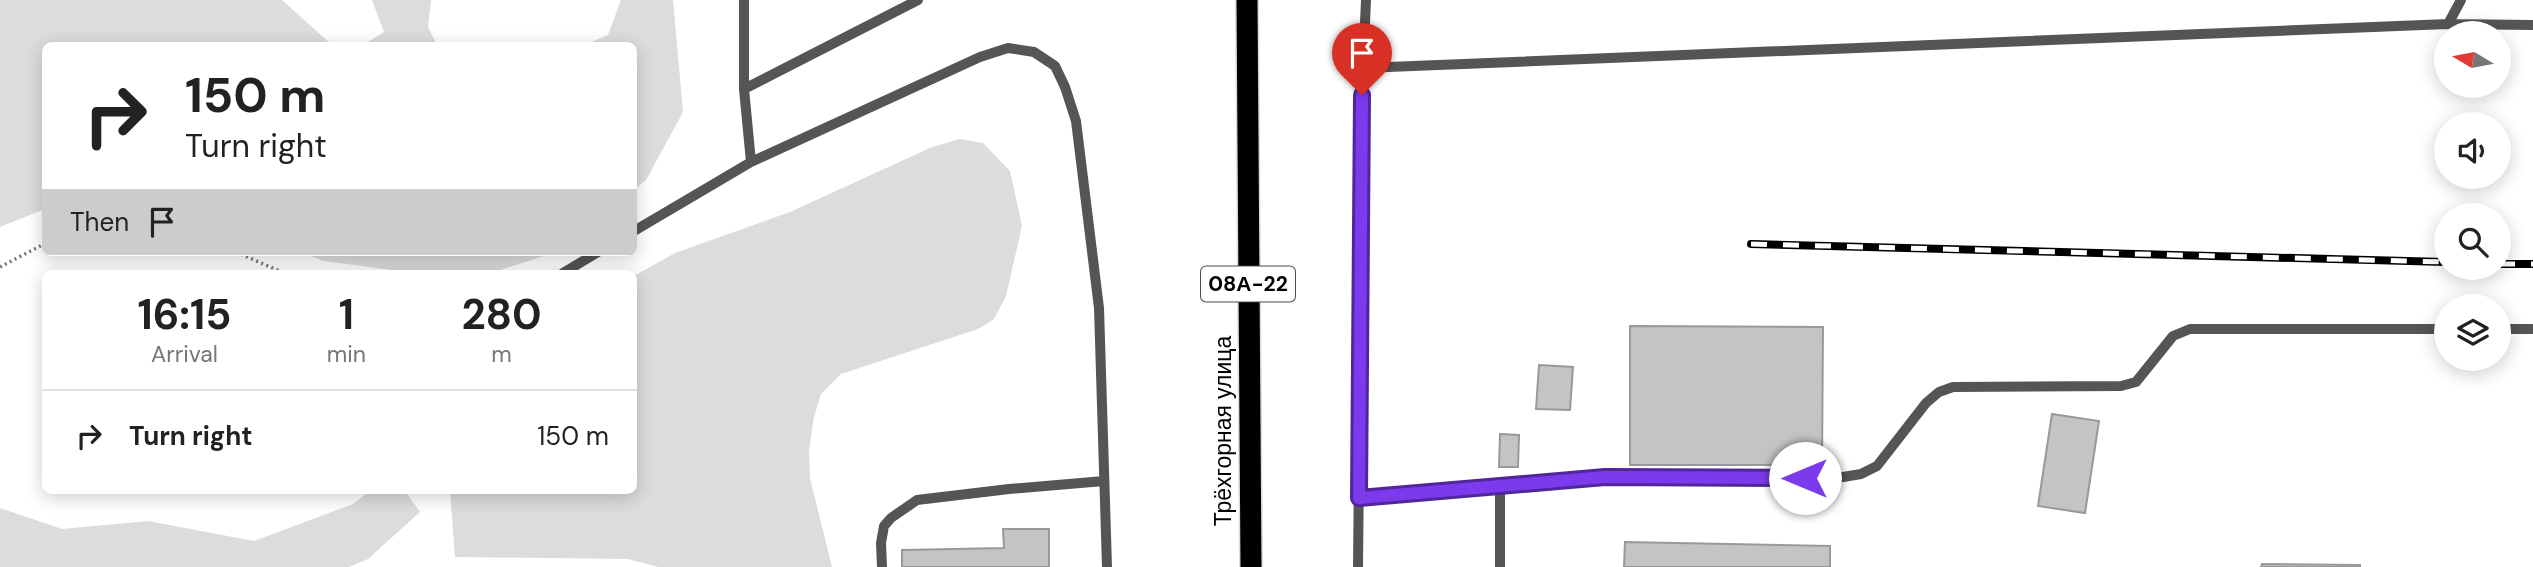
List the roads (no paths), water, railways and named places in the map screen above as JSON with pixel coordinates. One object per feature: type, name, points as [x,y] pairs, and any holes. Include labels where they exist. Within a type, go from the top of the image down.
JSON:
[{"type":"highway","name":"Трёхгорная улица","points":[[1247,0],[1251,567]]},
{"type":"lane","points":[[744,0],[744,89],[751,162]]},
{"type":"lane","points":[[744,89],[918,0]]},
{"type":"lane","points":[[1358,567],[1366,0]]},
{"type":"lane","points":[[2450,21],[2461,0]]},
{"type":"lane","points":[[1363,68],[2434,25]]},
{"type":"lane","points":[[2511,25],[2533,26]]},
{"type":"lane","points":[[637,229],[751,162],[979,57],[1008,48],[1034,52],[1055,66],[1076,121],[1099,308],[1107,567]]},
{"type":"lane","points":[[568,270],[591,256]]},
{"type":"lane","points":[[1359,498],[1605,477],[1843,477],[1861,474],[1877,466],[1926,403],[1939,392],[1953,387],[2121,386],[2136,382],[2173,336],[2190,329],[2434,329]]},
{"type":"lane","points":[[2511,329],[2533,329]]},
{"type":"lane","points":[[882,567],[881,543],[884,526],[891,517],[917,500],[1009,488],[1104,481]]},
{"type":"lane","points":[[1500,488],[1500,567]]},
{"type":"railway","points":[[1751,244],[2434,262]]},
{"type":"railway","points":[[2511,264],[2533,264]]}]
